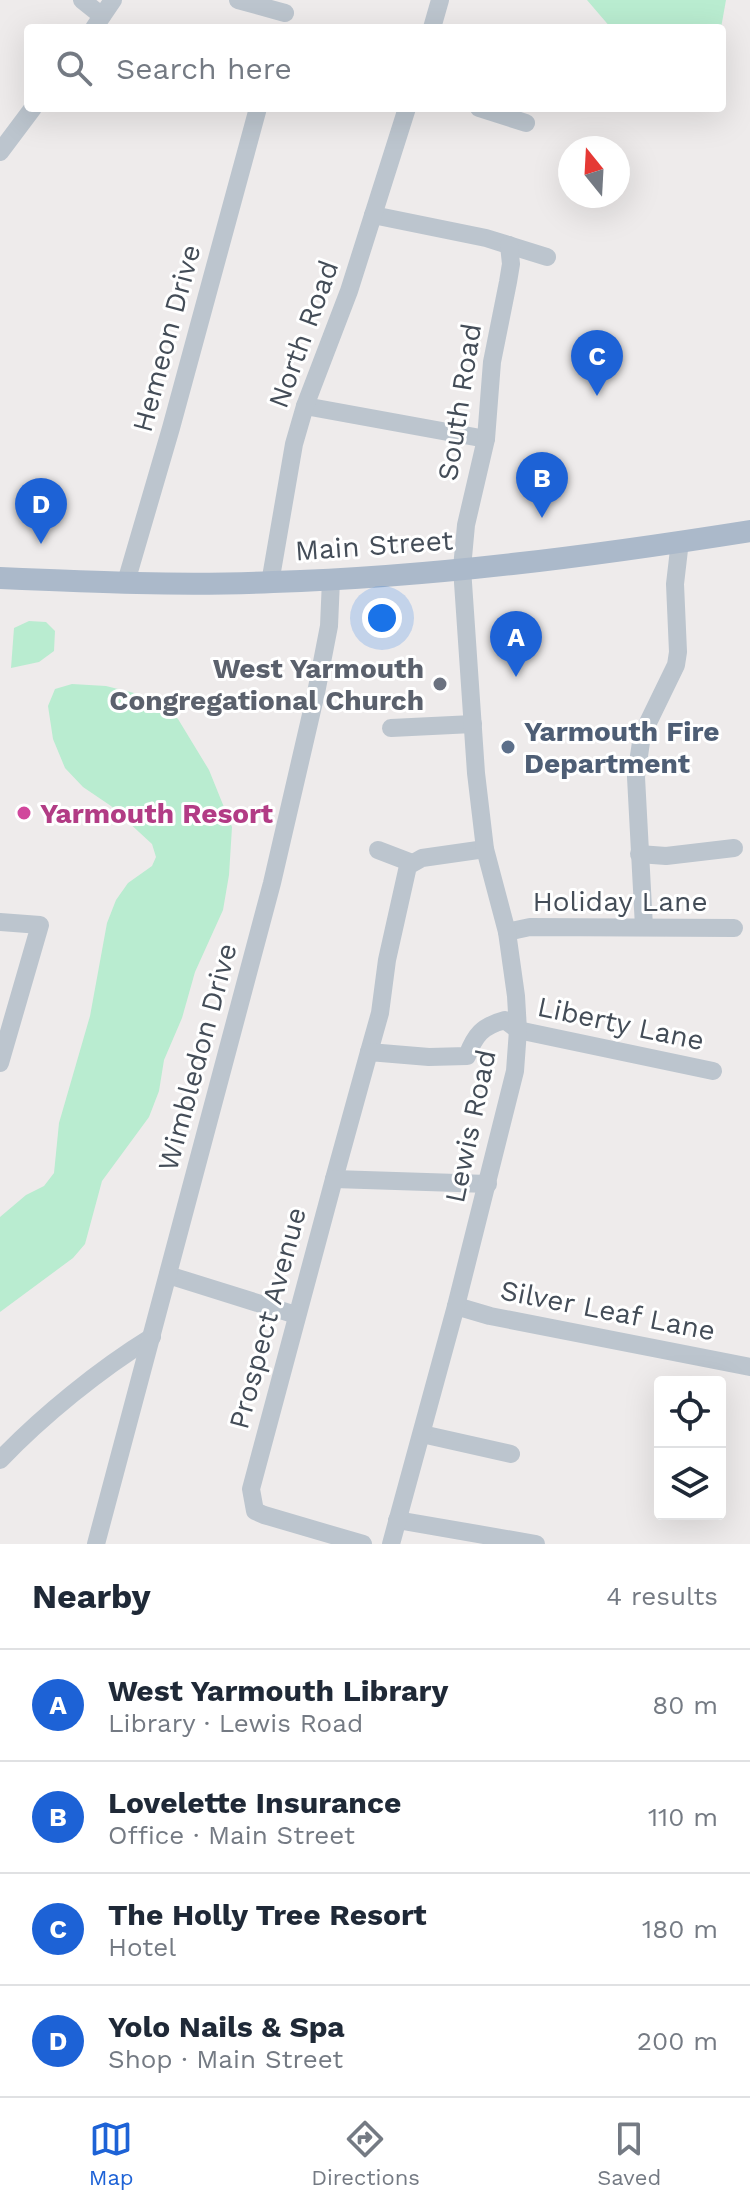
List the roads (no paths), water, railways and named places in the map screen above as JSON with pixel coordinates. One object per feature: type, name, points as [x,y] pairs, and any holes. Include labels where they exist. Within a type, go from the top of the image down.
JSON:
[{"type":"main road","name":"Main Street","points":[[0,578],[270,583],[331,580],[557,559],[750,531]]},
{"type":"street","points":[[82,0],[98,22],[113,0]]},
{"type":"street","points":[[238,0],[285,14]]},
{"type":"street","points":[[433,24],[440,0]]},
{"type":"street","points":[[0,152],[30,112]]},
{"type":"street","name":"Hemeon Drive","points":[[126,582],[257,112]]},
{"type":"street","name":"North Road","points":[[270,583],[294,444],[305,406],[349,291],[406,112]]},
{"type":"street","points":[[492,112],[526,123]]},
{"type":"street","points":[[373,215],[509,245],[547,257]]},
{"type":"street","name":"South Road","points":[[462,568],[466,525],[486,439],[492,362],[511,264],[509,245]]},
{"type":"street","points":[[305,406],[486,439]]},
{"type":"street","points":[[644,927],[636,777],[638,750],[676,665],[675,584],[680,541]]},
{"type":"street","name":"Lewis Road","points":[[391,1544],[488,1184],[515,1071],[518,1030],[507,932],[485,849],[476,773],[462,568]]},
{"type":"street","name":"Wimbledon Drive","points":[[96,1544],[300,767],[329,626],[331,580]]},
{"type":"street","points":[[391,728],[473,724]]},
{"type":"street","points":[[639,854],[666,856],[734,848]]},
{"type":"street","points":[[334,1179],[380,1013],[387,960],[408,866],[422,858],[485,849]]},
{"type":"street","points":[[378,850],[412,863]]},
{"type":"street","points":[[0,922],[40,925],[0,1063]]},
{"type":"street","name":"Holiday Lane","points":[[507,932],[530,927],[734,928]]},
{"type":"street","name":"Liberty Lane","points":[[369,1052],[429,1057],[467,1056],[476,1034],[488,1024],[505,1020],[518,1030],[713,1071]]},
{"type":"street","name":"Prospect Avenue","points":[[363,1544],[264,1515],[255,1511],[252,1502],[251,1489],[258,1457],[334,1179],[488,1184]]},
{"type":"street","points":[[168,1275],[296,1315]]},
{"type":"street","name":"Silver Leaf Lane","points":[[456,1306],[490,1316],[750,1367]]},
{"type":"street","points":[[0,1460],[41,1420],[121,1356],[152,1337]]},
{"type":"street","points":[[422,1434],[511,1454]]},
{"type":"street","points":[[397,1520],[536,1544]]},
{"type":"place","name":"The Holly Tree Resort","points":[[597,396]]},
{"type":"place","name":"Lovelette Insurance","points":[[542,518]]},
{"type":"place","name":"Yolo Nails & Spa","points":[[41,544]]},
{"type":"place","name":"West Yarmouth Library","points":[[516,677]]},
{"type":"place","name":"West Yarmouth Congregational Church","points":[[440,684]]},
{"type":"place","name":"Yarmouth Fire Department","points":[[508,747]]},
{"type":"place","name":"Yarmouth Resort","points":[[24,813]]}]
